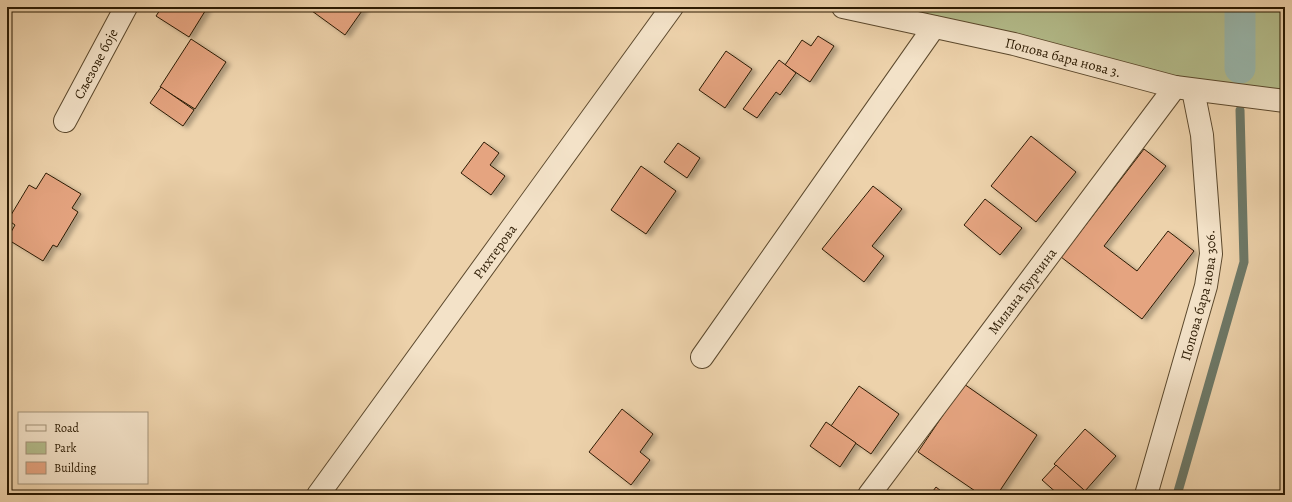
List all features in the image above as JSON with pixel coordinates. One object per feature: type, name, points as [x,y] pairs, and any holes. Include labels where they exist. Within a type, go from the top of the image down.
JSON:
[{"type":"street","name":"Сљезове боје","points":[[65,121],[126,7]]},
{"type":"street","name":"Рихтерова","points":[[318,495],[672,7]]},
{"type":"street","name":"Попова бара нова 3.","points":[[843,7],[1014,44],[1184,88],[1285,101]]},
{"type":"street","points":[[702,357],[934,27]]},
{"type":"street","name":"Милана Ћурчина","points":[[869,495],[1184,88]]},
{"type":"street","name":"Попова бара нова 306.","points":[[1146,495],[1206,286],[1211,254],[1202,135],[1184,88]]},
{"type":"green space","points":[[910,7],[1285,7],[1285,102],[934,27]]},
{"type":"building","points":[[162,7],[207,8],[189,37],[156,16]]},
{"type":"building","points":[[315,7],[364,8],[345,35],[312,11]]},
{"type":"building","points":[[818,36],[834,46],[810,82],[785,65],[802,40],[811,46]]},
{"type":"building","points":[[191,39],[226,62],[195,109],[160,87]]},
{"type":"building","points":[[726,51],[752,69],[725,108],[699,90]]},
{"type":"building","points":[[779,60],[796,73],[780,95],[776,92],[757,118],[743,109]]},
{"type":"building","points":[[161,87],[194,110],[183,126],[150,103]]},
{"type":"building","points":[[1031,136],[1076,172],[1036,222],[991,186]]},
{"type":"building","points":[[484,142],[499,153],[490,165],[505,176],[491,195],[461,173]]},
{"type":"building","points":[[678,143],[700,158],[687,178],[664,162]]},
{"type":"building","points":[[1144,149],[1166,166],[1104,246],[1137,271],[1168,231],[1194,251],[1142,319],[1061,257]]},
{"type":"building","points":[[641,166],[676,191],[646,234],[611,210]]},
{"type":"building","points":[[46,173],[81,194],[72,208],[78,212],[57,247],[53,245],[43,261],[7,239],[15,225],[8,220],[29,185],[36,189]]},
{"type":"building","points":[[873,186],[902,209],[872,246],[884,256],[864,282],[822,249]]},
{"type":"building","points":[[985,199],[1022,228],[1000,255],[964,225]]},
{"type":"building","points":[[964,384],[1037,435],[997,495],[981,495],[918,452]]},
{"type":"building","points":[[859,386],[899,414],[871,454],[831,426]]},
{"type":"building","points":[[622,409],[653,434],[640,452],[650,460],[631,485],[589,452]]},
{"type":"building","points":[[826,422],[856,443],[840,467],[810,446]]},
{"type":"building","points":[[1085,429],[1116,456],[1085,491],[1054,464]]},
{"type":"building","points":[[1056,465],[1084,490],[1079,495],[1059,495],[1042,480]]},
{"type":"building","points":[[936,487],[946,495],[930,495]]},
{"type":"waterway","points":[[1240,7],[1240,68]]},
{"type":"waterway","points":[[1177,495],[1244,262],[1240,110]]}]
